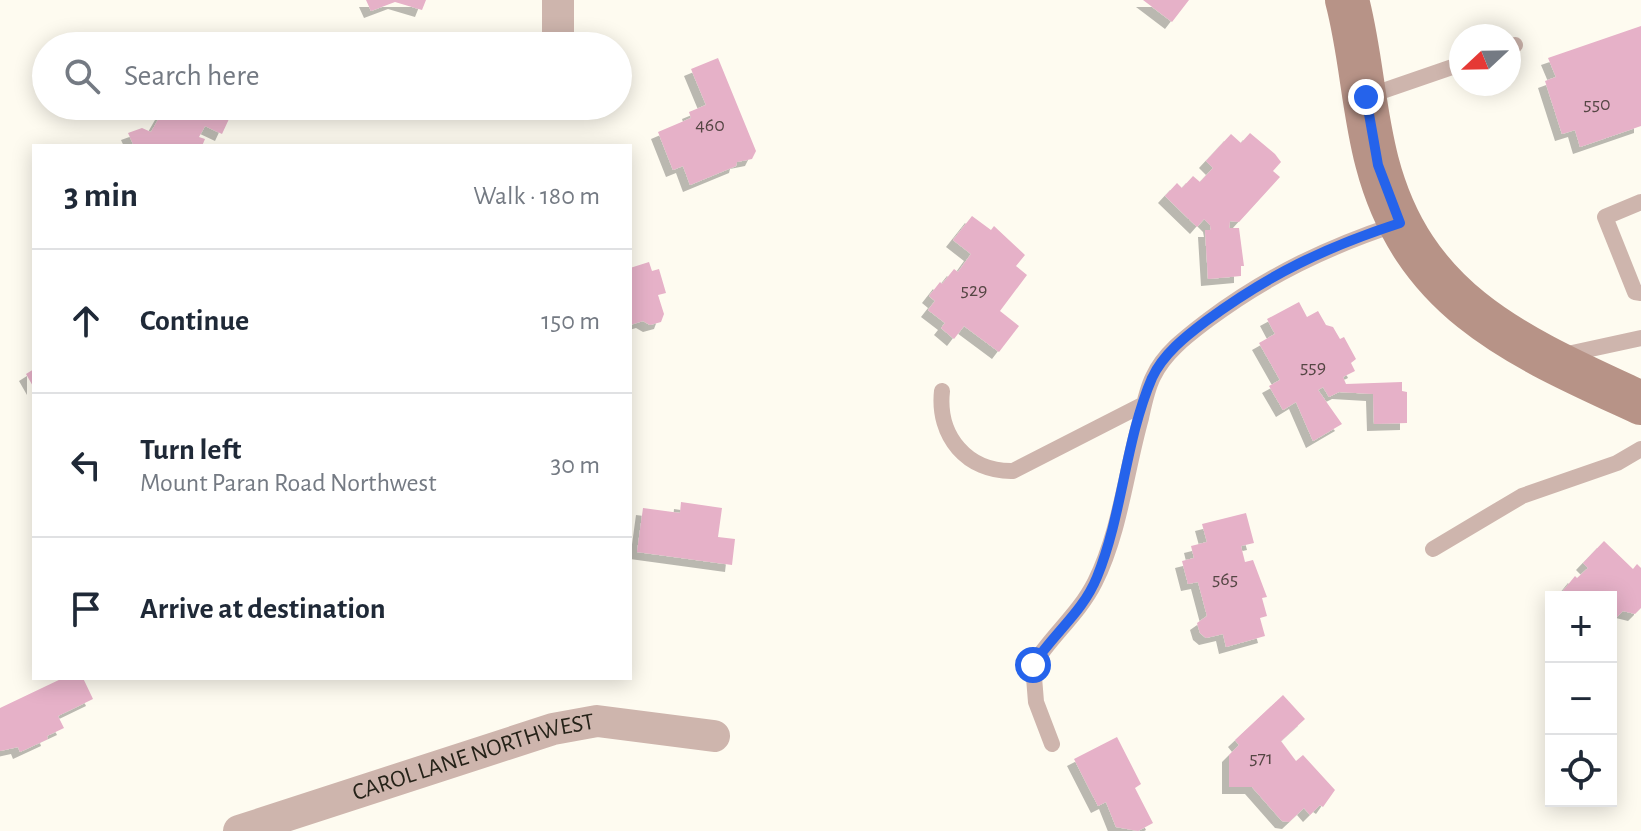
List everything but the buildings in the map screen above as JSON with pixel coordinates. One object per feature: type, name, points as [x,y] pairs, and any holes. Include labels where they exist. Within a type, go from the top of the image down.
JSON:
[{"type":"main road","points":[[1347,0],[1378,165],[1400,223],[1432,272],[1456,299],[1488,325],[1546,359],[1641,403]]},
{"type":"street","points":[[558,0],[558,32]]},
{"type":"street","name":"CAROL LANE NORTHWEST","points":[[239,831],[553,729],[597,721],[714,736]]},
{"type":"lane","points":[[1366,97],[1449,68]]},
{"type":"lane","points":[[1641,202],[1605,217],[1635,292],[1641,293]]},
{"type":"lane","points":[[1052,744],[1034,693],[1033,665],[1059,629],[1080,610],[1096,579],[1116,522],[1152,377],[1166,356],[1188,335],[1253,286],[1345,241],[1400,223]]},
{"type":"lane","points":[[1546,359],[1641,338]]},
{"type":"lane","points":[[942,391],[944,420],[953,443],[972,462],[995,471],[1013,471],[1144,404]]},
{"type":"lane","points":[[1433,549],[1522,496],[1617,463],[1641,449]]},
{"type":"route","points":[[1033,665],[1059,629],[1080,610],[1096,579],[1116,522],[1152,377],[1166,356],[1188,335],[1253,286],[1345,241],[1400,223],[1378,165],[1366,97]]}]
